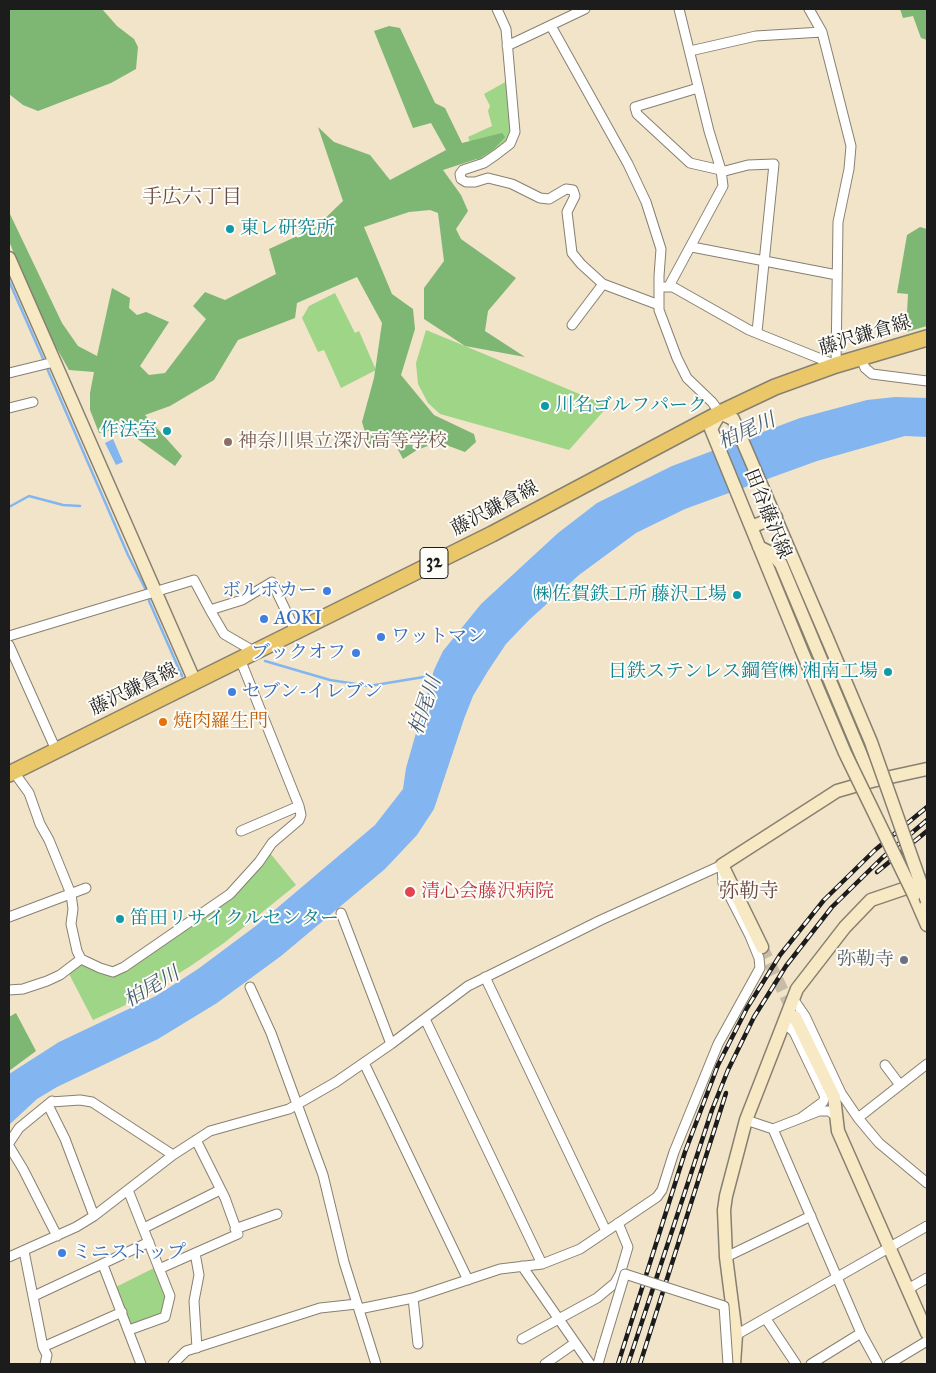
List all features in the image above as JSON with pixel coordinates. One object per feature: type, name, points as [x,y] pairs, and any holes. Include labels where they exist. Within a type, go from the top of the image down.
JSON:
[{"type":"main road","name":"藤沢鎌倉線","points":[[11,773],[492,534],[720,413],[775,387],[836,365],[927,338]]},
{"type":"street","points":[[497,9],[506,29],[515,132],[510,144],[484,163],[463,170],[460,174],[461,179],[466,182],[475,182],[481,178],[488,178],[512,184],[540,198],[549,199],[566,189],[573,190],[575,196],[567,212],[572,253],[603,284],[659,305]]},
{"type":"street","points":[[507,46],[585,9]]},
{"type":"street","points":[[669,286],[721,194],[723,186],[721,170],[698,88],[679,9]]},
{"type":"street","points":[[659,287],[669,286],[757,332],[836,365],[838,222],[849,169],[851,146],[822,32],[809,9]]},
{"type":"street","points":[[551,26],[640,187],[661,249],[659,305],[674,349],[687,378],[712,402],[720,413]]},
{"type":"street","points":[[690,51],[756,36],[822,32]]},
{"type":"street","points":[[698,88],[635,107],[637,114],[690,163],[721,170],[748,165],[774,164],[757,332]]},
{"type":"street","points":[[692,246],[837,275]]},
{"type":"street","points":[[9,258],[195,682]]},
{"type":"street","points":[[572,325],[603,284]]},
{"type":"street","points":[[860,358],[864,368],[872,374],[927,381]]},
{"type":"street","points":[[9,373],[54,362]]},
{"type":"street","points":[[9,408],[33,402]]},
{"type":"street","name":"田谷藤沢線","points":[[927,901],[871,742],[763,486],[734,419],[720,413],[711,429],[740,495],[759,547],[845,753],[927,925]]},
{"type":"street","points":[[751,527],[778,522],[781,564]]},
{"type":"street","points":[[759,547],[773,554],[781,564],[872,781]]},
{"type":"street","points":[[9,636],[194,580],[224,634],[255,652]]},
{"type":"street","points":[[210,610],[242,600],[272,582],[296,632]]},
{"type":"street","points":[[9,645],[56,750]]},
{"type":"street","points":[[11,773],[29,793],[40,824],[49,840],[71,894],[73,909],[71,924],[77,951],[82,959],[113,972],[124,967],[230,894],[259,862],[272,843],[296,824],[301,815],[240,659]]},
{"type":"street","points":[[9,1257],[57,1236],[94,1216],[196,1140],[219,1128],[298,1105],[392,1044],[468,986],[722,865],[823,798],[837,791],[927,769]]},
{"type":"street","points":[[241,831],[299,806]]},
{"type":"street","points":[[722,865],[762,947]]},
{"type":"street","points":[[174,1364],[186,1351],[320,1308],[358,1306],[413,1298],[500,1269],[542,1264],[580,1249],[657,1197],[666,1184],[674,1152],[711,1061],[760,968],[759,958],[750,936],[723,883],[722,865]]},
{"type":"street","points":[[734,1364],[736,1335],[726,1257],[724,1210],[746,1120],[790,1020],[797,990],[811,968],[844,927],[871,900],[927,881]]},
{"type":"street","points":[[9,917],[86,888]]},
{"type":"street","points":[[341,913],[392,1044]]},
{"type":"street","points":[[9,990],[23,989],[46,981],[60,975],[82,959]]},
{"type":"street","points":[[485,978],[606,1232]]},
{"type":"street","points":[[250,987],[272,1033],[323,1175],[358,1306],[376,1364]]},
{"type":"street","points":[[794,1000],[805,1016],[841,1093],[858,1118],[879,1143],[927,1182]]},
{"type":"street","points":[[425,1019],[542,1264]]},
{"type":"street","points":[[790,1020],[834,1097],[838,1131],[927,1333]]},
{"type":"street","points":[[790,1020],[825,1096],[823,1102],[801,1118]]},
{"type":"street","points":[[364,1063],[468,1280]]},
{"type":"street","points":[[858,1118],[927,1064]]},
{"type":"street","points":[[886,1065],[900,1085]]},
{"type":"street","points":[[57,1236],[9,1145],[19,1128],[51,1102],[80,1100],[92,1102],[173,1156]]},
{"type":"street","points":[[51,1102],[94,1216]]},
{"type":"street","points":[[746,1120],[773,1129],[819,1111],[829,1111],[836,1116]]},
{"type":"street","points":[[773,1129],[862,1333],[878,1364]]},
{"type":"street","points":[[159,1269],[238,1234],[220,1190],[196,1140]]},
{"type":"street","points":[[128,1190],[170,1296],[165,1318],[129,1330]]},
{"type":"street","points":[[144,1228],[220,1190]]},
{"type":"street","points":[[235,1229],[277,1214]]},
{"type":"street","points":[[726,1257],[811,1216]]},
{"type":"street","points":[[522,1339],[597,1298],[615,1283],[620,1274],[628,1247],[618,1223]]},
{"type":"street","points":[[736,1335],[927,1226]]},
{"type":"street","points":[[34,1296],[149,1242]]},
{"type":"street","points":[[24,1251],[45,1351],[45,1364]]},
{"type":"street","points":[[195,1253],[199,1275],[194,1301],[197,1348]]},
{"type":"street","points":[[103,1265],[141,1364]]},
{"type":"street","points":[[522,1266],[590,1364]]},
{"type":"street","points":[[598,1364],[625,1274],[724,1306],[728,1364]]},
{"type":"street","points":[[908,1289],[927,1278]]},
{"type":"street","points":[[413,1298],[418,1344]]},
{"type":"street","points":[[45,1351],[122,1312]]},
{"type":"street","points":[[766,1319],[796,1364]]},
{"type":"street","points":[[811,1364],[862,1333]]},
{"type":"street","points":[[889,1364],[927,1341]]},
{"type":"street","points":[[545,1364],[575,1343]]},
{"type":"street","points":[[45,1351],[53,1364]]},
{"type":"green space","points":[[9,9],[102,9],[117,26],[134,39],[138,47],[136,69],[111,83],[38,111],[23,105],[9,94]]},
{"type":"green space","points":[[900,9],[927,9],[927,40],[921,38],[913,16],[903,18]]},
{"type":"green space","points":[[389,26],[400,28],[435,103],[445,108],[462,143],[502,133],[505,137],[494,149],[480,158],[443,170],[461,195],[468,211],[456,229],[461,239],[516,278],[488,311],[485,331],[525,357],[465,346],[424,319],[424,288],[444,261],[438,213],[430,210],[409,212],[364,227],[392,294],[413,309],[415,329],[401,375],[434,415],[474,434],[476,442],[465,452],[438,442],[417,450],[403,459],[392,438],[369,445],[362,422],[374,378],[382,323],[357,277],[297,303],[295,318],[238,340],[214,380],[170,406],[145,415],[182,456],[175,466],[122,428],[99,433],[90,410],[90,393],[94,372],[69,370],[40,319],[9,241],[9,212],[62,323],[78,346],[97,356],[112,288],[130,298],[129,308],[137,315],[146,312],[169,322],[140,366],[149,375],[165,373],[206,319],[193,306],[205,292],[225,300],[276,274],[269,249],[315,228],[343,201],[318,127],[334,142],[370,155],[390,180],[446,150],[431,123],[413,128],[374,31]]},
{"type":"green space","points":[[507,81],[510,134],[507,141],[496,151],[478,161],[468,137],[492,126],[488,111],[490,106],[484,94]]},
{"type":"green space","points":[[920,227],[927,229],[927,326],[906,332],[908,294],[897,293],[907,235]]},
{"type":"green space","points":[[335,293],[355,333],[359,331],[376,370],[341,388],[324,350],[318,352],[302,318],[309,306]]},
{"type":"green space","points":[[426,330],[608,406],[569,450],[440,414],[428,403],[418,384],[416,363]]},
{"type":"green space","points":[[270,853],[296,885],[224,943],[189,967],[130,1003],[93,1020],[68,972],[80,964],[86,964],[106,974],[233,896]]},
{"type":"green space","points":[[16,1013],[36,1051],[9,1071],[9,1017]]},
{"type":"green space","points":[[154,1268],[165,1297],[161,1314],[131,1325],[116,1287]]},
{"type":"water","name":"柏尾川","points":[[895,397],[927,398],[927,437],[905,436],[817,461],[685,509],[636,533],[579,575],[529,620],[506,644],[488,671],[473,696],[464,719],[434,809],[417,835],[385,869],[281,956],[217,1003],[158,1039],[57,1087],[37,1099],[9,1125],[9,1074],[59,1042],[156,996],[198,969],[257,925],[375,825],[403,789],[406,768],[434,670],[443,651],[481,604],[558,533],[597,503],[672,466],[800,418],[867,400]]},
{"type":"water","points":[[113,439],[123,462],[116,465],[105,443]]},
{"type":"waterway","points":[[9,281],[44,361]]},
{"type":"waterway","points":[[46,366],[128,555],[147,592]]},
{"type":"waterway","points":[[9,507],[29,496],[63,505],[80,506]]},
{"type":"waterway","points":[[149,597],[149,601],[182,676]]},
{"type":"waterway","name":"柏尾川","points":[[265,661],[330,680],[369,686],[430,676],[434,678]]},
{"type":"tunnel","points":[[762,947],[793,1012]]},
{"type":"railway","points":[[618,1364],[685,1152],[718,1065],[747,1008],[780,955],[824,900],[875,850],[927,807]]},
{"type":"railway","points":[[628,1364],[712,1110],[728,1070],[754,1017],[786,966],[832,907],[882,858],[927,820]]},
{"type":"railway","points":[[877,872],[927,831]]},
{"type":"railway","points":[[640,1364],[726,1093]]},
{"type":"place","name":"東レ研究所","points":[[230,229]]},
{"type":"place","name":"川名ゴルフパーク","points":[[545,406]]},
{"type":"place","name":"作法室","points":[[167,431]]},
{"type":"place","name":"神奈川県立深沢高等学校","points":[[228,442]]},
{"type":"place","name":"ボルボカー","points":[[327,591]]},
{"type":"place","name":"㈱佐賀鉄工所 藤沢工場","points":[[737,595]]},
{"type":"place","name":"AOKI","points":[[264,619]]},
{"type":"place","name":"ワットマン","points":[[381,637]]},
{"type":"place","name":"ブックオフ","points":[[356,653]]},
{"type":"place","name":"日鉄ステンレス鋼管㈱ 湘南工場","points":[[888,672]]},
{"type":"place","name":"セブン-イレブン","points":[[232,692]]},
{"type":"place","name":"焼肉羅生門","points":[[163,722]]},
{"type":"place","name":"清心会藤沢病院","points":[[410,892]]},
{"type":"place","name":"笛田リサイクルセンター","points":[[120,919]]},
{"type":"place","name":"弥勒寺","points":[[904,960]]},
{"type":"place","name":"ミニストップ","points":[[62,1253]]},
{"type":"district","name":"手広六丁目","points":[[192,198]]},
{"type":"district","name":"弥勒寺","points":[[749,892]]}]
